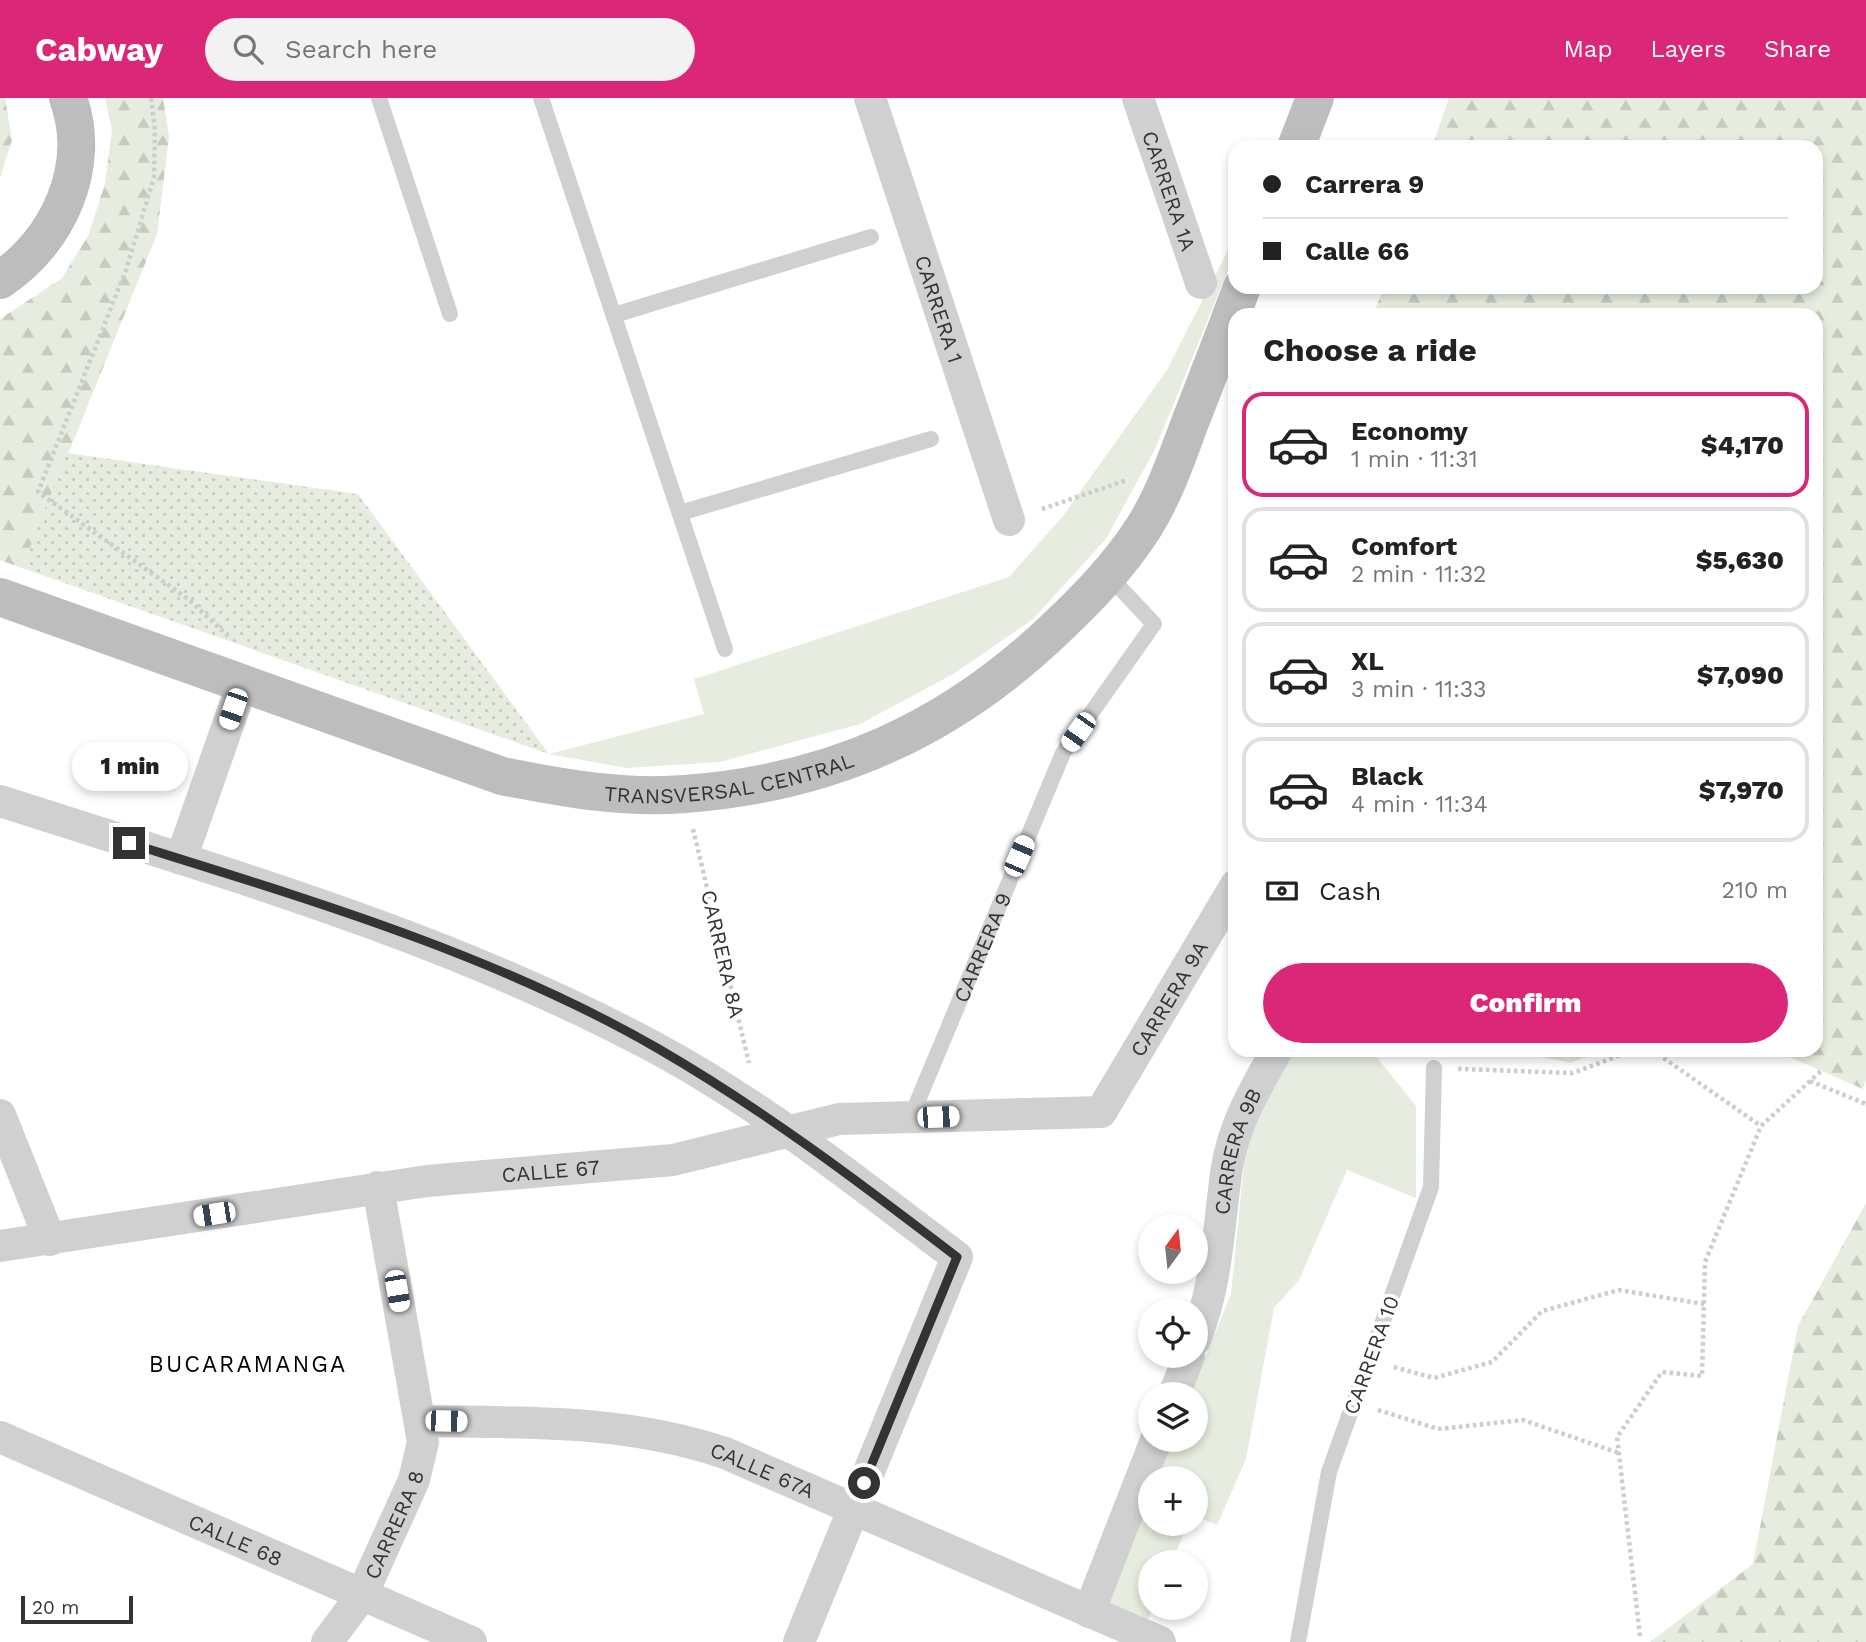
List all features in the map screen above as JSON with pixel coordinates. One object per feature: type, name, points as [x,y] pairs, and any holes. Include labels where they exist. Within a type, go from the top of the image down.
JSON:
[{"type":"main road","points":[[0,280],[42,244],[56,221],[71,184],[78,143],[68,98]]},
{"type":"main road","points":[[1299,140],[1315,98]]},
{"type":"main road","name":"TRANSVERSAL CENTRAL","points":[[0,597],[502,776],[566,789],[629,795],[685,794],[799,774],[850,760],[948,715],[998,680],[1109,576],[1145,526],[1174,464],[1228,323]]},
{"type":"street","name":"CARRERA 1","points":[[870,98],[1009,520]]},
{"type":"street","name":"CARRERA 1A","points":[[1138,98],[1201,283]]},
{"type":"street","points":[[181,859],[242,685]]},
{"type":"street","points":[[0,801],[294,895],[489,967],[570,1004],[656,1048],[790,1131],[957,1257],[799,1642]]},
{"type":"street","name":"CARRERA 9A","points":[[1101,1112],[1228,898]]},
{"type":"street","name":"CARRERA 9B","points":[[1208,1308],[1220,1245],[1227,1166],[1249,1099],[1273,1057]]},
{"type":"street","name":"CALLE 67","points":[[0,1246],[378,1187],[486,1174],[649,1164],[839,1119],[1101,1112]]},
{"type":"street","points":[[0,1115],[50,1240]]},
{"type":"street","name":"CARRERA 8","points":[[327,1642],[362,1595],[414,1480],[423,1442],[378,1187]]},
{"type":"street","name":"CALLE 67A","points":[[421,1421],[574,1424],[631,1429],[679,1438],[725,1453],[1160,1642]]},
{"type":"street","name":"CALLE 68","points":[[0,1437],[471,1642]]},
{"type":"street","points":[[1089,1612],[1151,1452]]},
{"type":"lane","points":[[379,98],[450,314]]},
{"type":"lane","points":[[541,98],[725,649]]},
{"type":"lane","points":[[614,315],[871,237]]},
{"type":"lane","points":[[680,513],[931,439]]},
{"type":"lane","name":"CARRERA 9","points":[[911,1117],[1063,753],[1154,624],[1109,576]]},
{"type":"lane","name":"CARRERA 10","points":[[1298,1642],[1329,1472],[1431,1187],[1434,1068]]},
{"type":"path","points":[[151,98],[155,130],[154,177],[126,271],[38,492],[188,599]]},
{"type":"path","points":[[1009,520],[1174,464]]},
{"type":"path","name":"CARRERA 8A","points":[[685,794],[761,1113]]},
{"type":"path","points":[[1434,1068],[1573,1073],[1615,1057]]},
{"type":"path","points":[[1662,1057],[1761,1126]]},
{"type":"path","points":[[1640,1636],[1617,1437],[1662,1372],[1702,1376],[1705,1262],[1761,1126],[1821,1071]]},
{"type":"path","points":[[1810,1081],[1866,1104]]},
{"type":"path","points":[[1369,1361],[1434,1377],[1492,1362],[1542,1311],[1619,1290],[1704,1304]]},
{"type":"path","points":[[1354,1403],[1438,1429],[1523,1420],[1619,1453]]},
{"type":"green space","points":[[0,98],[5,98],[12,140],[0,178]]},
{"type":"green space","points":[[105,98],[163,98],[169,137],[157,234],[22,568],[0,560],[0,319],[62,278],[89,234],[105,183],[112,130]]},
{"type":"green space","points":[[1449,98],[1866,98],[1866,1080],[1863,1089],[1790,1057],[1823,1057],[1823,308],[1376,308],[1381,294],[1823,294],[1823,140],[1434,140]]},
{"type":"green space","points":[[1228,250],[1228,270],[1156,447],[1106,539],[1033,619],[955,673],[860,724],[720,762],[626,768],[549,754],[704,714],[694,679],[1009,577],[1063,516],[1167,370]]},
{"type":"green space","points":[[67,453],[358,494],[549,754],[22,568]]},
{"type":"green space","points":[[1288,1057],[1377,1057],[1416,1106],[1416,1198],[1347,1170],[1299,1280],[1274,1308],[1246,1459],[1217,1525],[1208,1521],[1208,1466],[1162,1466],[1167,1452],[1208,1452],[1208,1382],[1195,1382],[1201,1368],[1208,1368],[1208,1351],[1231,1294],[1246,1145],[1271,1080]]},
{"type":"green space","points":[[1541,1057],[1586,1057],[1571,1063]]},
{"type":"green space","points":[[1866,1203],[1866,1642],[1650,1642],[1753,1564],[1798,1326]]},
{"type":"green space","points":[[1138,1526],[1138,1536],[1182,1536],[1177,1550],[1138,1550],[1138,1616],[1107,1602]]},
{"type":"district","name":"BUCARAMANGA","points":[[248,1364]]},
{"type":"route","points":[[129,843],[294,895],[401,934],[489,967],[570,1004],[656,1048],[790,1131],[957,1257],[864,1483]]}]
